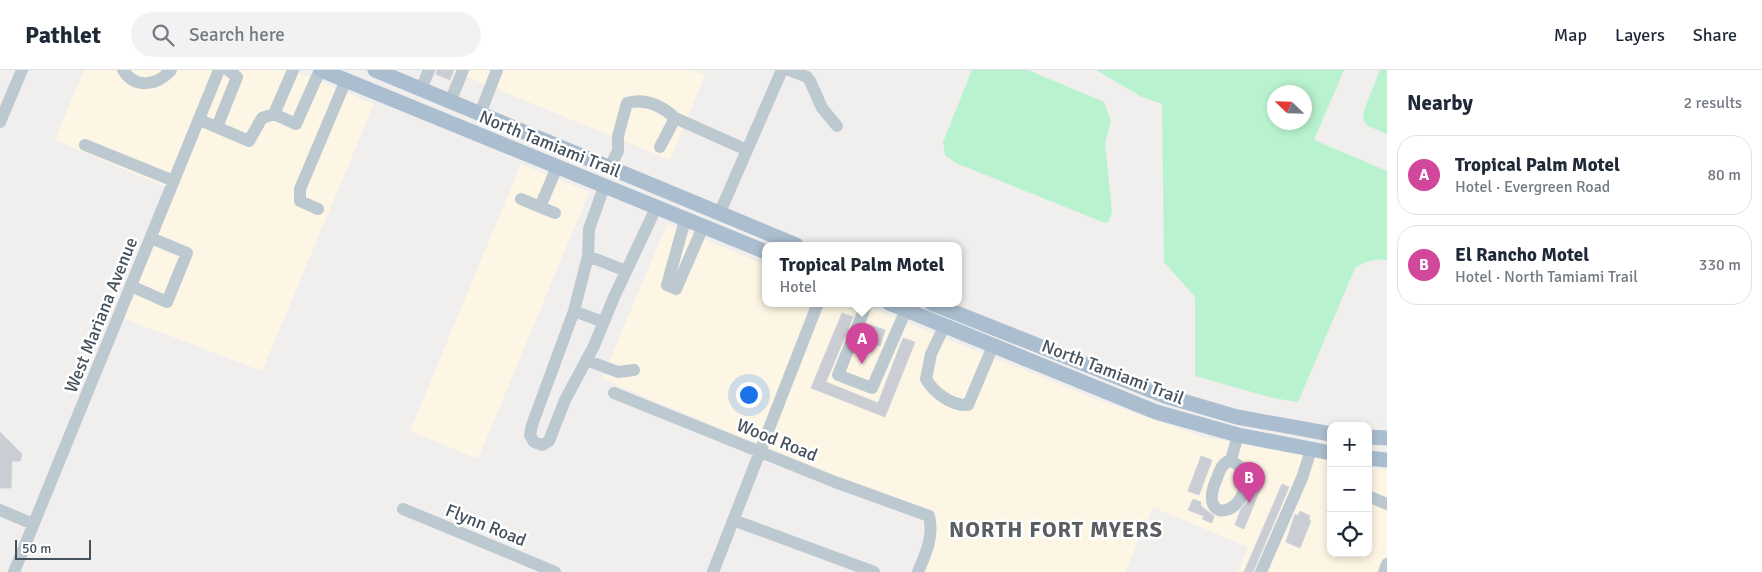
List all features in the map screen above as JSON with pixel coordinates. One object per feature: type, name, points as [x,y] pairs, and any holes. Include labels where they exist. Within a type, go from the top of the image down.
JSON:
[{"type":"main road","name":"North Tamiami Trail","points":[[320,70],[762,250]]},
{"type":"main road","name":"North Tamiami Trail","points":[[375,70],[451,100],[610,170],[720,212],[789,242]]},
{"type":"main road","points":[[459,127],[474,125],[497,132],[513,128]]},
{"type":"main road","points":[[513,149],[528,144],[554,151],[566,150]]},
{"type":"main road","name":"North Tamiami Trail","points":[[899,307],[1156,412],[1238,435],[1327,452]]},
{"type":"main road","name":"North Tamiami Trail","points":[[941,307],[1165,396],[1238,417],[1327,433]]},
{"type":"main road","points":[[1066,376],[1096,382],[1106,381],[1114,376]]},
{"type":"main road","points":[[1115,395],[1128,390],[1147,396],[1165,396]]},
{"type":"main road","points":[[1372,437],[1387,438]]},
{"type":"main road","points":[[1372,458],[1387,460]]},
{"type":"street","points":[[0,122],[22,70]]},
{"type":"street","points":[[123,70],[134,81],[143,84],[157,81],[171,70]]},
{"type":"street","name":"West Mariana Avenue","points":[[14,572],[219,70]]},
{"type":"street","points":[[217,127],[237,77],[228,70]]},
{"type":"street","points":[[274,114],[293,70]]},
{"type":"street","points":[[200,120],[249,141],[262,118],[274,114],[296,124],[320,70]]},
{"type":"street","points":[[422,89],[429,70]]},
{"type":"street","points":[[451,100],[464,70]]},
{"type":"street","points":[[480,114],[497,70]]},
{"type":"street","points":[[720,212],[782,70]]},
{"type":"street","points":[[789,70],[807,77],[822,108],[837,126]]},
{"type":"street","points":[[318,209],[300,200],[300,189],[346,80]]},
{"type":"street","points":[[209,97],[226,104]]},
{"type":"street","points":[[610,170],[618,151],[623,110],[627,103],[638,100],[656,104],[675,118],[747,150]]},
{"type":"street","points":[[660,147],[675,118]]},
{"type":"street","points":[[85,145],[174,181]]},
{"type":"street","points":[[540,207],[557,167]]},
{"type":"street","points":[[604,187],[589,229],[588,256],[574,311],[532,425],[530,435],[534,442],[542,444],[549,441],[565,400],[586,360],[656,208]]},
{"type":"street","points":[[521,199],[555,213]]},
{"type":"street","points":[[685,220],[667,285],[676,289],[703,227]]},
{"type":"street","points":[[132,286],[167,302],[187,253],[152,238]]},
{"type":"street","points":[[588,256],[626,271]]},
{"type":"street","points":[[713,572],[816,307]]},
{"type":"street","points":[[865,307],[838,375],[872,388],[906,310]]},
{"type":"street","points":[[574,311],[603,322]]},
{"type":"street","points":[[944,326],[931,354],[926,379],[938,394],[961,406],[968,405],[993,346]]},
{"type":"street","points":[[586,360],[618,372],[634,370]]},
{"type":"street","points":[[545,392],[565,400]]},
{"type":"street","name":"Wood Road","points":[[614,393],[759,452],[929,516],[932,528],[928,547],[918,572]]},
{"type":"street","points":[[1231,460],[1238,435]]},
{"type":"street","points":[[1261,572],[1302,478],[1311,450]]},
{"type":"street","points":[[1372,498],[1387,504]]},
{"type":"street","name":"Flynn Road","points":[[403,509],[555,572]]},
{"type":"street","points":[[0,510],[33,524]]},
{"type":"street","points":[[733,520],[874,572]]},
{"type":"street","points":[[1384,572],[1387,564]]},
{"type":"shaded area","points":[[84,70],[293,70],[374,104],[262,371],[120,317],[171,189],[55,140]]},
{"type":"shaded area","points":[[450,70],[693,70],[705,75],[670,160]]},
{"type":"shaded area","points":[[521,164],[589,192],[478,459],[410,431]]},
{"type":"shaded area","points":[[667,224],[762,263],[762,307],[868,307],[1098,400],[1203,437],[1327,460],[1327,557],[1372,557],[1372,468],[1387,470],[1387,572],[1238,572],[1248,547],[1153,507],[1125,572],[914,572],[936,518],[602,379]]},
{"type":"green space","points":[[972,70],[1028,70],[1104,102],[1111,121],[1105,143],[1112,212],[1109,221],[1105,223],[956,163],[945,155],[943,142]]},
{"type":"green space","points":[[1096,70],[1344,70],[1314,140],[1387,171],[1387,260],[1371,261],[1355,268],[1298,402],[1273,398],[1195,376],[1195,297],[1164,262],[1162,104],[1142,97]]},
{"type":"green space","points":[[1380,70],[1387,70],[1387,134],[1368,126],[1363,120],[1364,110]]},
{"type":"building","points":[[437,70],[454,70],[450,80],[436,74]]},
{"type":"building","points":[[842,313],[853,317],[826,382],[878,403],[903,338],[915,342],[885,417],[811,388]]},
{"type":"building","points":[[870,325],[885,330],[880,346],[871,343],[867,352],[858,348]]},
{"type":"building","points":[[0,432],[22,454],[20,461],[12,461],[11,488],[0,488]]},
{"type":"building","points":[[1201,456],[1212,460],[1199,495],[1188,491]]},
{"type":"building","points":[[1255,476],[1264,480],[1244,529],[1235,525],[1241,509],[1248,501]]},
{"type":"building","points":[[1282,484],[1289,487],[1253,572],[1244,572]]},
{"type":"building","points":[[1193,499],[1201,502],[1201,506],[1214,516],[1212,523],[1202,519],[1204,516],[1188,510]]},
{"type":"building","points":[[1300,511],[1310,516],[1309,520],[1311,521],[1300,548],[1286,542],[1295,514],[1298,516]]},
{"type":"place","name":"Tropical Palm Motel","points":[[862,364]]},
{"type":"place","name":"El Rancho Motel","points":[[1249,503]]},
{"type":"district","name":"NORTH FORT MYERS","points":[[1056,529]]}]
